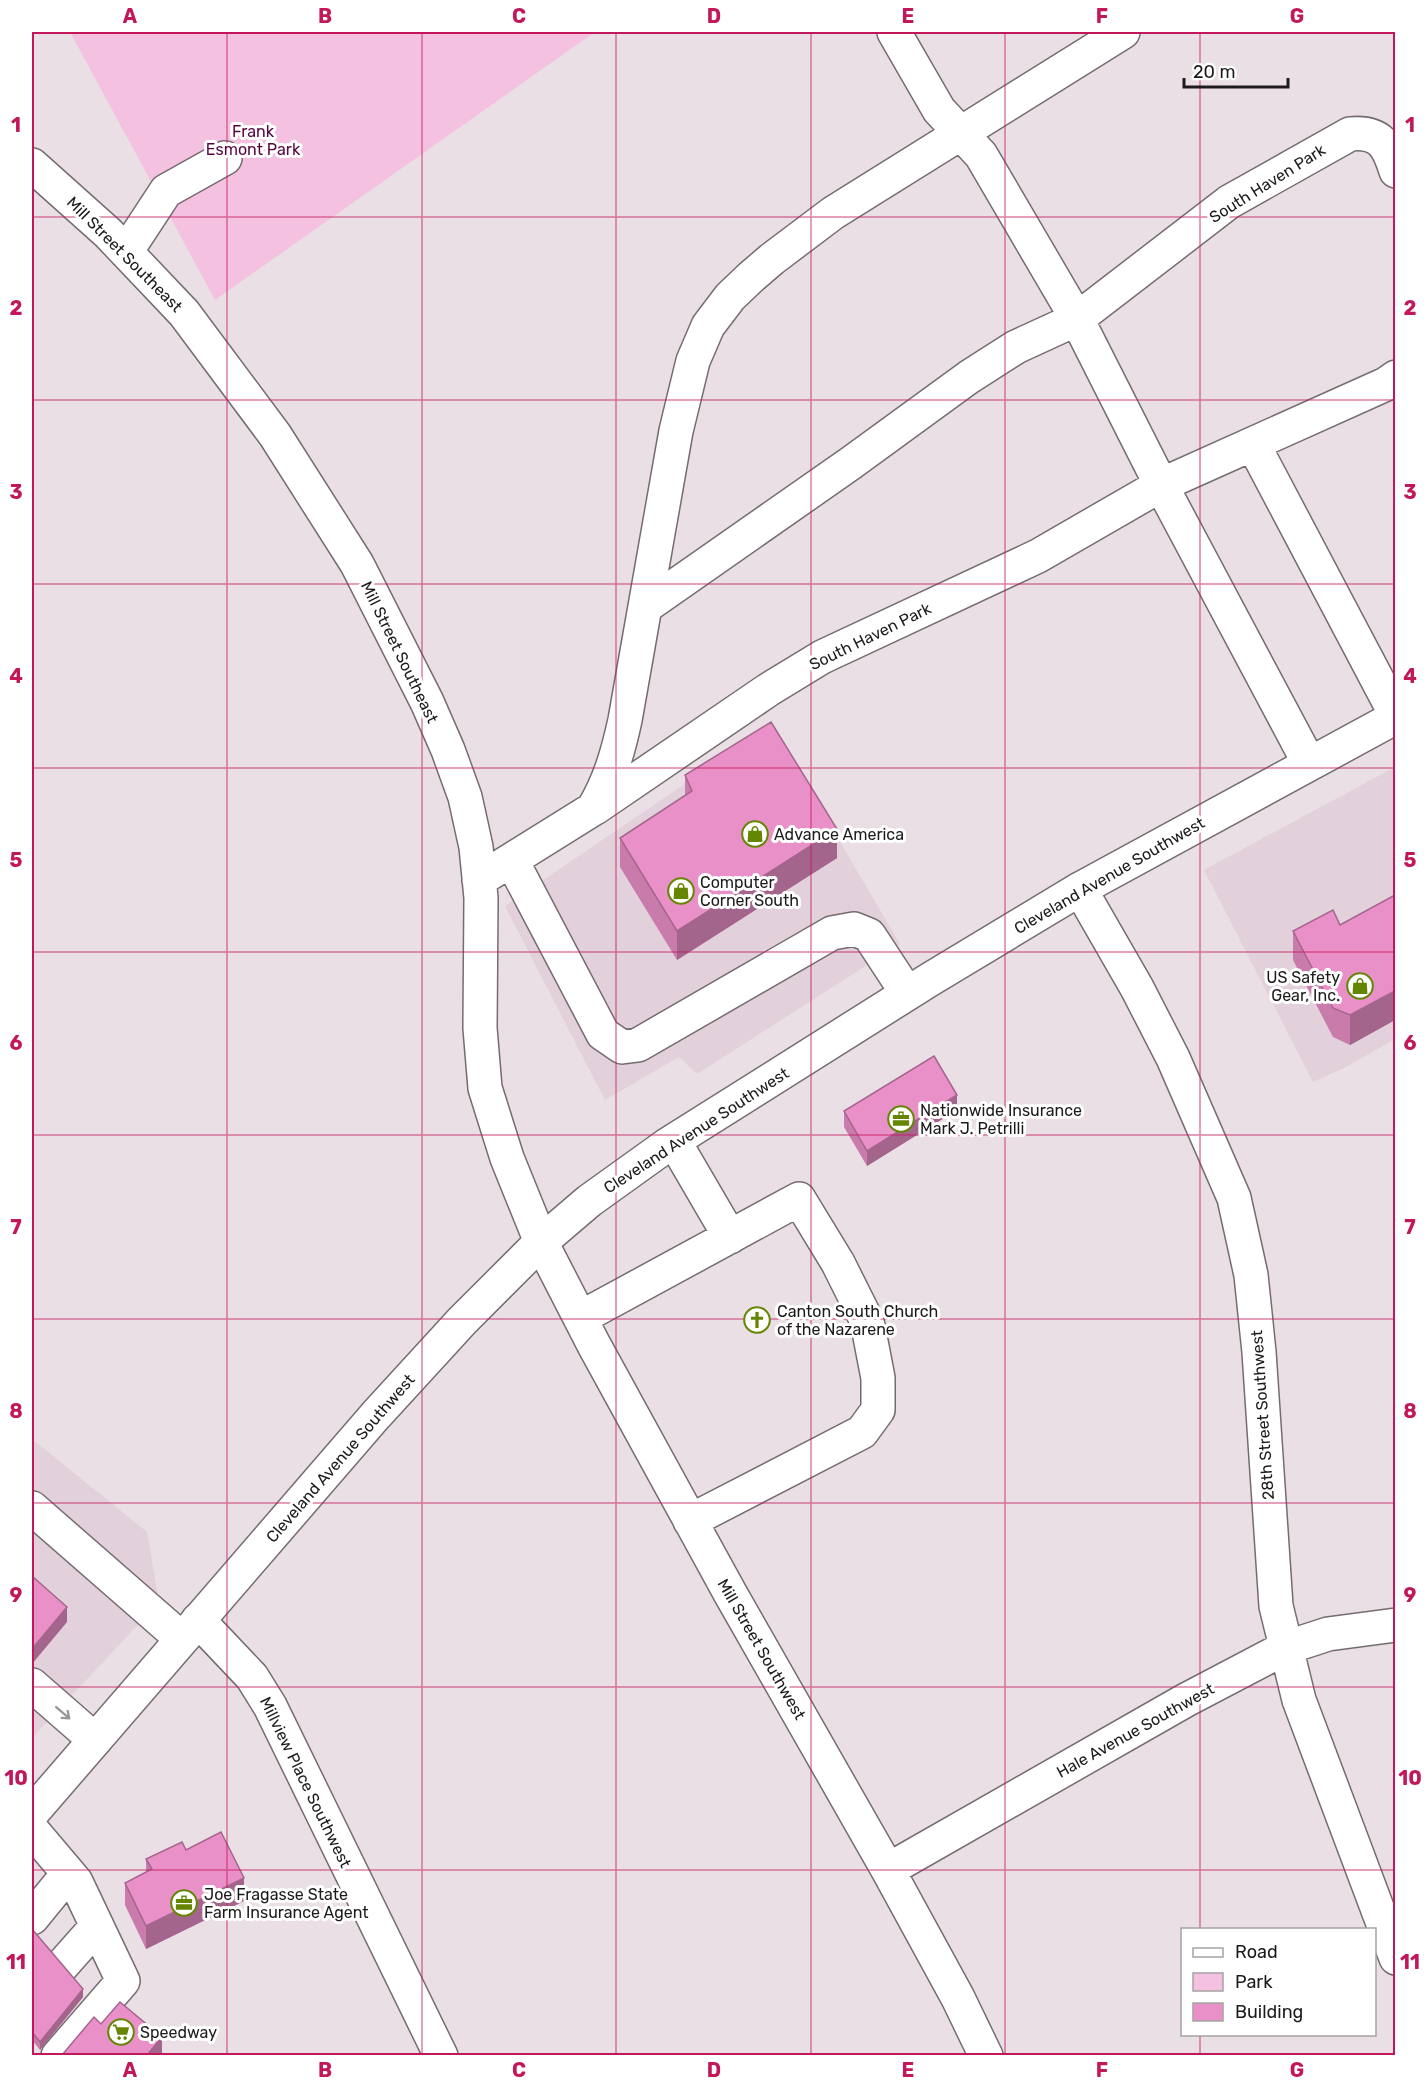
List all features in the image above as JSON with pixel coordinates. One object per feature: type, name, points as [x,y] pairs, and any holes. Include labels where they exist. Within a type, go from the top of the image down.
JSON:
[{"type":"street","points":[[894,32],[939,110],[981,155],[1077,320],[1161,485],[1309,763]]},
{"type":"street","points":[[593,809],[603,792],[619,750],[676,431],[693,361],[708,326],[730,297],[780,253],[833,213],[1123,32]]},
{"type":"street","name":"South Haven Park","points":[[645,607],[851,463],[969,377],[1016,347],[1077,320],[1229,202],[1346,135],[1359,133],[1378,138],[1390,155],[1395,171]]},
{"type":"street","points":[[126,252],[166,191],[225,158]]},
{"type":"street","name":"Mill Street Southeast","points":[[32,165],[108,232],[184,313],[261,416],[357,564],[427,702],[448,750],[467,807],[476,847],[481,898],[480,1028],[485,1088],[507,1158],[541,1242]]},
{"type":"street","name":"South Haven Park","points":[[479,880],[593,809],[768,690],[822,657],[1038,556],[1161,485],[1386,384],[1395,377]]},
{"type":"street","points":[[1253,444],[1395,716]]},
{"type":"street","name":"Cleveland Avenue Southwest","points":[[32,1814],[375,1416],[462,1322],[541,1242],[589,1201],[674,1141],[907,993],[1080,890],[1395,716]]},
{"type":"street","points":[[512,861],[603,1034],[622,1047],[638,1046],[832,933],[854,929],[869,935],[907,993]]},
{"type":"street","name":"28th Street Southwest","points":[[1080,890],[1137,988],[1173,1058],[1234,1198],[1251,1275],[1259,1352],[1276,1606],[1299,1700],[1395,1958]]},
{"type":"street","points":[[674,1141],[730,1237]]},
{"type":"street","points":[[580,1318],[800,1199],[838,1263],[867,1321],[878,1378],[878,1410],[862,1432],[690,1521]]},
{"type":"street","name":"Mill Street Southwest","points":[[541,1242],[690,1521],[888,1870],[958,1998],[986,2055]]},
{"type":"street","name":"Millview Place Southwest","points":[[32,1508],[252,1677],[270,1706],[441,2055]]},
{"type":"street","name":"Hale Avenue Southwest","points":[[888,1870],[1186,1700],[1285,1648],[1328,1634],[1395,1625]]},
{"type":"street","points":[[32,1685],[95,1740]]},
{"type":"street","points":[[32,1830],[76,1882],[123,1981],[58,2055]]},
{"type":"street","points":[[32,1918],[68,1874]]},
{"type":"street","points":[[59,1969],[97,1926]]},
{"type":"shaded area","points":[[775,731],[900,944],[697,1074],[679,1057],[605,1100],[505,906],[760,733]]},
{"type":"shaded area","points":[[1395,767],[1395,1039],[1346,1067],[1313,1082],[1204,870]]},
{"type":"shaded area","points":[[32,1439],[147,1532],[159,1602],[32,1738]]},
{"type":"green space","name":"Frank Esmont Park","points":[[70,32],[595,32],[215,300]]},
{"type":"building","points":[[771,722],[837,829],[677,931],[620,838],[692,791],[685,775]]},
{"type":"building","points":[[1395,895],[1395,991],[1350,1015],[1333,1008],[1293,931],[1333,910],[1340,925]]},
{"type":"building","name":"Nationwide Insurance Mark J. Petrilli","points":[[934,1056],[957,1095],[867,1151],[844,1111]]},
{"type":"building","points":[[32,1576],[67,1607],[32,1649]]},
{"type":"building","points":[[221,1832],[244,1878],[146,1926],[125,1883],[152,1869],[146,1859],[182,1842],[186,1850]]},
{"type":"building","points":[[32,1929],[83,1989],[40,2042],[32,2032]]},
{"type":"building","points":[[120,2002],[162,2037],[147,2055],[62,2055],[94,2017],[101,2024]]},
{"type":"place","name":"Advance America","points":[[755,834]]},
{"type":"place","name":"Computer Corner South","points":[[681,891]]},
{"type":"place","name":"US Safety Gear, Inc.","points":[[1360,986]]},
{"type":"place","name":"Nationwide Insurance Mark J. Petrilli","points":[[901,1119]]},
{"type":"place","name":"Canton South Church of the Nazarene","points":[[757,1320]]},
{"type":"place","name":"Joe Fragasse State Farm Insurance Agent","points":[[184,1903]]},
{"type":"place","name":"Speedway","points":[[121,2032]]}]
